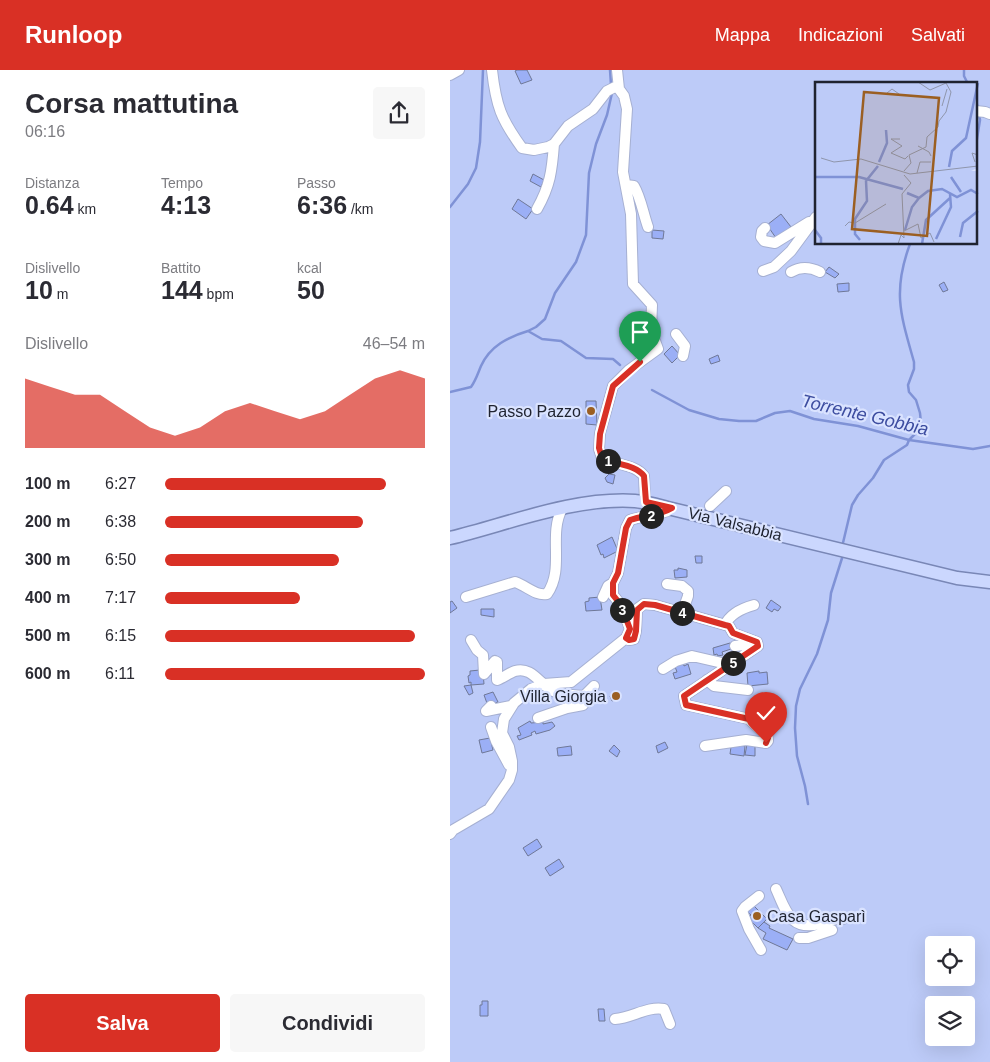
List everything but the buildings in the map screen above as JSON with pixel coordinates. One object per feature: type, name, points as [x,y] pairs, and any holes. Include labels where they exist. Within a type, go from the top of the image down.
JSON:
[{"type":"main road","name":"Via Valsabbia","points":[[450,538],[560,509],[611,501],[646,502],[768,528],[806,541],[957,578],[989,582]]},
{"type":"street","points":[[450,75],[459,70]]},
{"type":"street","points":[[492,70],[496,103],[502,119],[522,148],[534,150],[548,148],[554,144],[568,126],[593,109],[608,91],[615,87],[619,89]]},
{"type":"street","points":[[617,70],[619,89],[624,96],[628,109],[623,172],[631,214],[633,284],[652,305],[651,330],[658,349],[629,370],[613,386],[600,434],[599,448],[602,458],[639,470],[644,476],[647,486],[646,502]]},
{"type":"street","points":[[537,210],[546,190],[554,144]]},
{"type":"street","points":[[626,185],[634,186],[639,194],[641,208],[648,227]]},
{"type":"street","points":[[765,228],[762,231],[761,237],[764,241],[775,243],[815,218]]},
{"type":"street","points":[[763,271],[774,267],[791,251],[815,218]]},
{"type":"street","points":[[791,272],[798,268],[812,268],[820,272]]},
{"type":"street","points":[[676,334],[685,346],[683,356]]},
{"type":"street","points":[[710,506],[726,491]]},
{"type":"street","points":[[451,829],[472,820],[489,809],[509,780],[512,770],[509,747],[502,732],[504,719],[511,706],[531,689],[544,684],[571,682],[626,638],[630,629],[621,605],[613,595],[613,583],[618,573],[626,528],[630,520],[664,513],[672,508]]},
{"type":"street","points":[[466,597],[516,582],[523,584],[540,595],[547,594],[552,587],[556,567],[555,531],[560,509]]},
{"type":"street","points":[[603,597],[608,586],[613,583]]},
{"type":"street","points":[[667,584],[682,586],[688,590],[682,613]]},
{"type":"street","points":[[626,638],[629,640],[634,639],[637,610],[644,604],[655,605],[729,626],[733,633],[757,642],[758,646],[684,696],[686,705],[749,719],[768,738],[766,743],[746,740],[705,746]]},
{"type":"street","points":[[725,625],[728,619],[738,612],[754,605]]},
{"type":"street","points":[[471,640],[482,655],[484,674],[495,661],[497,662],[497,680],[515,671],[520,671],[532,674],[552,690],[584,696]]},
{"type":"street","points":[[735,646],[744,645],[755,648]]},
{"type":"street","points":[[663,670],[676,661],[692,656],[731,664]]},
{"type":"street","points":[[707,680],[714,686],[748,690]]},
{"type":"street","points":[[584,696],[594,686]]},
{"type":"street","points":[[538,718],[583,705],[585,702],[584,696]]},
{"type":"street","points":[[492,706],[486,711],[511,706]]},
{"type":"street","points":[[491,727],[496,741],[512,770]]},
{"type":"street","points":[[776,889],[792,921],[801,925],[812,926],[839,918],[843,919]]},
{"type":"street","points":[[759,896],[745,907],[742,912],[760,950]]},
{"type":"street","points":[[799,938],[808,938],[832,930]]},
{"type":"street","points":[[615,1019],[637,1014],[649,1008],[658,1008],[664,1009],[670,1024]]},
{"type":"shaded area","points":[[450,70],[990,70],[990,1062],[450,1062]]},
{"type":"waterway","points":[[450,207],[468,184],[476,168],[480,142],[483,70]]},
{"type":"waterway","points":[[610,70],[611,85]]},
{"type":"waterway","points":[[964,70],[967,82]]},
{"type":"waterway","points":[[528,331],[545,319],[555,293],[576,262],[586,235],[589,173],[612,93]]},
{"type":"waterway","points":[[978,132],[979,114]]},
{"type":"waterway","points":[[842,547],[852,505],[858,495],[873,478],[884,460],[907,445],[921,423],[916,400],[909,392],[908,385],[914,369],[914,362],[900,304],[901,276],[910,245]]},
{"type":"waterway","points":[[450,392],[471,387],[489,353],[507,339],[528,331],[542,339],[561,341],[586,358],[613,359],[620,365]]},
{"type":"waterway","name":"Torrente Gobbia","points":[[652,390],[689,410],[719,419],[756,421],[775,413],[790,411],[814,419],[858,426],[909,440],[973,449],[990,446]]},
{"type":"waterway","points":[[808,804],[797,756],[796,706],[800,689],[817,654],[828,620],[831,593],[843,555]]},
{"type":"place","name":"Passo Pazzo","points":[[591,411]]},
{"type":"place","name":"Villa Giorgia","points":[[616,696]]},
{"type":"place","name":"Casa Gasparì","points":[[757,916]]},
{"type":"route","points":[[640,362],[613,386],[600,434],[599,448],[602,458],[610,462],[635,468],[642,473],[644,476],[646,502],[672,508],[664,513],[630,520],[626,528],[618,573],[613,583],[613,595],[621,605],[630,629],[626,638],[629,640],[634,639],[637,610],[644,604],[655,605],[729,626],[733,633],[757,642],[758,646],[684,696],[686,705],[749,719],[767,736],[768,741],[766,743]]}]
